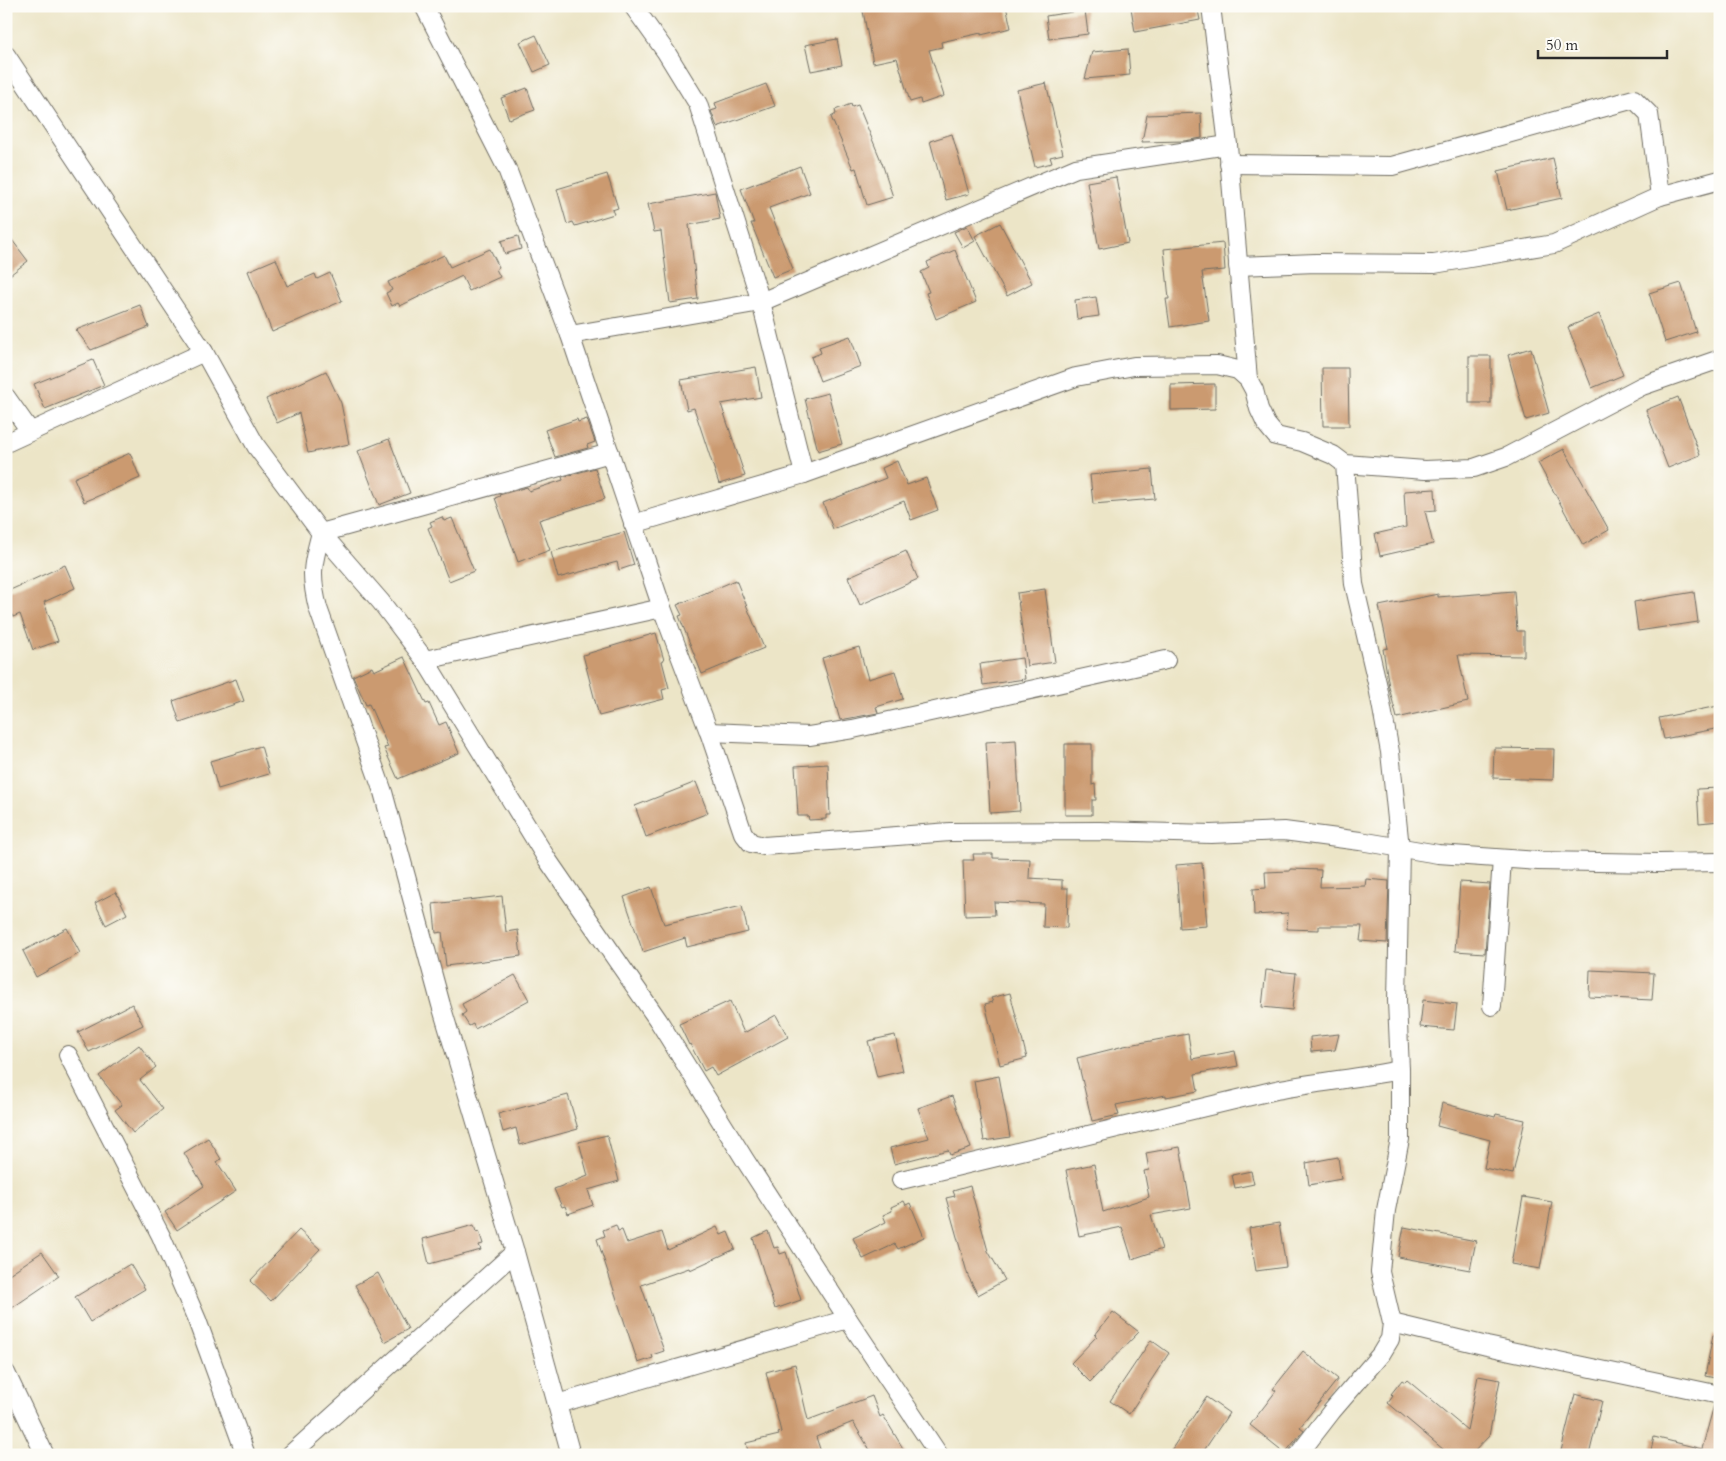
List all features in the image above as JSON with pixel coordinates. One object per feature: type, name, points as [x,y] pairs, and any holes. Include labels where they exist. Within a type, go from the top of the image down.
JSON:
[{"type":"street","points":[[424,6],[507,169],[570,335],[662,608],[709,732],[743,832],[751,843],[764,846],[950,832],[1100,831],[1210,834],[1284,831],[1438,854],[1547,862],[1720,862]]},
{"type":"street","points":[[633,6],[666,52],[698,104],[761,302],[804,474]]},
{"type":"street","points":[[1211,6],[1228,145],[1248,379]]},
{"type":"street","points":[[6,55],[204,352],[256,446],[321,533],[382,602],[425,660],[547,859],[658,1020],[744,1160],[939,1455]]},
{"type":"street","points":[[1229,164],[1392,166],[1634,99],[1650,114],[1660,196]]},
{"type":"street","points":[[570,335],[761,302],[1076,168],[1228,145]]},
{"type":"street","points":[[1238,266],[1316,263],[1434,264],[1554,244],[1660,196],[1720,180]]},
{"type":"street","points":[[6,443],[204,352]]},
{"type":"street","points":[[633,524],[804,474],[1076,377],[1134,366],[1217,365],[1238,370],[1248,379],[1266,424],[1276,436],[1310,445],[1333,455],[1345,464],[1425,470],[1474,468],[1506,458],[1642,386],[1720,359]]},
{"type":"street","points":[[6,397],[30,431]]},
{"type":"street","points":[[321,533],[610,453]]},
{"type":"street","points":[[1298,1455],[1380,1354],[1390,1338],[1392,1323],[1380,1272],[1386,1210],[1400,1139],[1398,1001],[1400,848],[1390,752],[1374,669],[1354,584],[1345,464]]},
{"type":"street","points":[[321,533],[313,562],[313,587],[318,608],[383,792],[441,1006],[515,1252],[571,1455]]},
{"type":"street","points":[[425,660],[662,608]]},
{"type":"street","points":[[709,732],[809,736],[862,727],[1166,660]]},
{"type":"street","points":[[1492,1006],[1502,858]]},
{"type":"street","points":[[68,1055],[161,1236],[197,1320],[246,1455]]},
{"type":"street","points":[[901,1180],[1276,1090],[1400,1070]]},
{"type":"street","points":[[290,1455],[515,1252]]},
{"type":"street","points":[[557,1404],[848,1319]]},
{"type":"street","points":[[1392,1323],[1487,1346],[1720,1395]]},
{"type":"street","points":[[6,1373],[45,1455]]},
{"type":"building","points":[[862,6],[1006,6],[1011,28],[941,42],[942,47],[929,50],[944,96],[921,104],[920,99],[910,102],[897,58],[873,63]]},
{"type":"building","points":[[1141,6],[1197,6],[1200,20],[1135,32],[1131,8]]},
{"type":"building","points":[[1085,10],[1088,34],[1049,39],[1046,16]]},
{"type":"building","points":[[536,35],[550,65],[534,72],[520,42]]},
{"type":"building","points":[[837,39],[842,65],[811,71],[805,45]]},
{"type":"building","points":[[1128,49],[1130,75],[1085,79],[1092,52]]},
{"type":"building","points":[[1046,83],[1063,154],[1050,157],[1052,163],[1035,167],[1017,90]]},
{"type":"building","points":[[766,84],[775,106],[717,127],[711,111],[717,109],[715,103]]},
{"type":"building","points":[[527,88],[535,110],[509,119],[501,98]]},
{"type":"building","points":[[851,104],[852,107],[858,105],[882,163],[893,197],[867,205],[856,168],[853,169],[831,117],[836,114],[835,110]]},
{"type":"building","points":[[1201,113],[1202,138],[1184,141],[1142,142],[1147,115]]},
{"type":"building","points":[[952,134],[969,194],[946,200],[930,141]]},
{"type":"building","points":[[1553,158],[1562,198],[1507,210],[1498,171]]},
{"type":"building","points":[[800,166],[810,193],[769,208],[793,269],[773,277],[751,223],[754,223],[741,189]]},
{"type":"building","points":[[607,174],[618,208],[612,210],[614,214],[575,226],[573,222],[567,224],[557,189]]},
{"type":"building","points":[[1116,177],[1128,243],[1099,249],[1087,182]]},
{"type":"building","points":[[715,192],[720,219],[689,225],[698,299],[670,303],[661,231],[654,232],[648,204]]},
{"type":"building","points":[[1000,223],[1032,283],[1007,296],[975,236]]},
{"type":"building","points":[[967,226],[975,241],[963,248],[954,232]]},
{"type":"building","points":[[6,232],[28,261],[6,278]]},
{"type":"building","points":[[518,236],[521,249],[505,254],[501,241]]},
{"type":"building","points":[[1223,243],[1225,270],[1202,272],[1209,321],[1170,327],[1166,299],[1169,299],[1164,249]]},
{"type":"building","points":[[490,249],[499,267],[496,269],[500,277],[469,291],[462,276],[400,306],[398,303],[392,306],[386,293],[392,290],[388,282],[444,255],[450,267]]},
{"type":"building","points":[[955,250],[976,302],[936,319],[926,293],[929,292],[921,272],[929,268],[927,262]]},
{"type":"building","points":[[276,259],[287,286],[315,274],[317,279],[330,273],[342,301],[272,332],[248,271]]},
{"type":"building","points":[[1681,283],[1696,332],[1665,342],[1649,293]]},
{"type":"building","points":[[1096,297],[1099,316],[1077,319],[1075,300]]},
{"type":"building","points":[[140,305],[149,327],[91,350],[76,330]]},
{"type":"building","points":[[1599,314],[1623,375],[1592,388],[1568,327]]},
{"type":"building","points":[[850,336],[861,366],[820,381],[811,357],[821,353],[819,347]]},
{"type":"building","points":[[1531,348],[1549,413],[1526,420],[1508,355]]},
{"type":"building","points":[[1469,356],[1491,356],[1491,403],[1469,403]]},
{"type":"building","points":[[93,360],[104,385],[45,409],[34,384]]},
{"type":"building","points":[[756,367],[761,397],[721,404],[745,476],[719,484],[694,408],[687,410],[681,380]]},
{"type":"building","points":[[1322,368],[1348,368],[1349,426],[1323,426]]},
{"type":"building","points":[[326,371],[341,403],[349,444],[308,453],[299,413],[277,423],[266,399]]},
{"type":"building","points":[[1215,384],[1215,409],[1171,410],[1171,385]]},
{"type":"building","points":[[828,393],[842,444],[818,451],[805,399]]},
{"type":"building","points":[[1678,397],[1700,455],[1668,468],[1646,410]]},
{"type":"building","points":[[577,419],[578,422],[587,419],[595,442],[587,445],[588,448],[555,457],[545,430]]},
{"type":"building","points":[[389,439],[410,493],[379,505],[358,451]]},
{"type":"building","points":[[1564,449],[1609,530],[1583,545],[1538,463]]},
{"type":"building","points":[[130,453],[140,478],[84,502],[74,478]]},
{"type":"building","points":[[897,461],[907,485],[926,478],[938,510],[911,520],[904,501],[833,529],[823,503],[886,478],[882,468]]},
{"type":"building","points":[[595,468],[605,499],[539,520],[550,550],[518,562],[495,498],[499,495],[527,487],[529,491],[563,480],[562,477]]},
{"type":"building","points":[[1152,469],[1155,499],[1093,504],[1090,475]]},
{"type":"building","points":[[1435,489],[1436,510],[1425,511],[1433,544],[1380,556],[1375,534],[1406,527],[1404,491]]},
{"type":"building","points":[[442,517],[444,521],[452,518],[474,571],[449,581],[428,528],[432,526],[430,522]]},
{"type":"building","points":[[624,532],[634,565],[619,570],[617,562],[558,578],[551,552]]},
{"type":"building","points":[[906,551],[918,579],[860,605],[848,577]]},
{"type":"building","points":[[65,565],[75,588],[44,602],[58,641],[33,650],[20,614],[13,617],[6,603],[6,592]]},
{"type":"building","points":[[736,580],[764,648],[702,674],[679,616],[682,615],[677,605]]},
{"type":"building","points":[[1045,589],[1055,662],[1027,666],[1017,593]]},
{"type":"building","points":[[1514,591],[1517,631],[1524,631],[1524,656],[1458,655],[1468,702],[1397,718],[1389,687],[1383,649],[1388,648],[1379,606],[1438,594],[1438,597]]},
{"type":"building","points":[[1694,592],[1698,622],[1638,631],[1634,602]]},
{"type":"building","points":[[656,633],[664,660],[662,661],[669,688],[662,690],[664,699],[599,716],[583,655]]},
{"type":"building","points":[[859,647],[868,679],[895,671],[903,699],[876,707],[878,713],[840,720],[822,658]]},
{"type":"building","points":[[404,657],[426,704],[429,703],[439,725],[446,722],[459,753],[398,779],[384,748],[388,747],[369,704],[366,705],[353,676],[372,667],[374,671]]},
{"type":"building","points":[[1022,658],[1025,679],[983,685],[980,664]]},
{"type":"building","points":[[236,679],[244,701],[180,723],[173,701]]},
{"type":"building","points":[[1718,706],[1720,728],[1664,739],[1659,718]]},
{"type":"building","points":[[1016,740],[1020,811],[990,813],[986,742]]},
{"type":"building","points":[[1065,744],[1092,744],[1092,785],[1095,784],[1096,800],[1092,800],[1092,815],[1065,815]]},
{"type":"building","points":[[261,746],[269,774],[218,789],[210,761]]},
{"type":"building","points":[[1494,748],[1554,749],[1553,780],[1493,778]]},
{"type":"building","points":[[828,764],[830,815],[826,815],[826,819],[809,820],[808,816],[798,816],[795,766]]},
{"type":"building","points":[[696,782],[708,813],[646,837],[635,806]]},
{"type":"building","points":[[1720,788],[1720,821],[1699,823],[1697,789]]},
{"type":"building","points":[[973,854],[993,854],[993,858],[1030,859],[1029,878],[1062,880],[1062,888],[1068,888],[1067,928],[1043,927],[1044,904],[994,902],[995,915],[965,916],[963,860],[974,860]]},
{"type":"building","points":[[1202,863],[1207,926],[1180,928],[1176,865]]},
{"type":"building","points":[[1290,869],[1321,870],[1320,887],[1365,886],[1366,879],[1389,881],[1387,943],[1360,941],[1362,926],[1319,926],[1319,930],[1287,929],[1288,913],[1254,915],[1253,889],[1266,888],[1265,872],[1290,871]]},
{"type":"building","points":[[1460,882],[1490,884],[1485,953],[1455,951]]},
{"type":"building","points":[[651,887],[664,924],[742,906],[748,932],[687,947],[685,938],[643,952],[624,897]]},
{"type":"building","points":[[116,892],[127,914],[106,925],[95,903]]},
{"type":"building","points":[[502,896],[506,932],[518,930],[521,956],[446,966],[442,932],[436,933],[433,904]]},
{"type":"building","points":[[67,928],[80,953],[36,977],[23,951]]},
{"type":"building","points":[[1266,970],[1296,973],[1292,1010],[1262,1007]]},
{"type":"building","points":[[1590,970],[1654,973],[1652,1000],[1589,997]]},
{"type":"building","points":[[515,975],[529,1000],[475,1029],[473,1024],[469,1026],[462,1015],[466,1012],[462,1004]]},
{"type":"building","points":[[1010,993],[1027,1058],[1000,1065],[985,1004],[993,1002],[991,998]]},
{"type":"building","points":[[1423,1000],[1457,1004],[1454,1030],[1420,1027]]},
{"type":"building","points":[[730,1001],[744,1033],[776,1015],[788,1037],[716,1076],[711,1067],[704,1071],[679,1024]]},
{"type":"building","points":[[132,1004],[143,1025],[89,1052],[78,1032]]},
{"type":"building","points":[[1188,1034],[1192,1059],[1235,1051],[1238,1066],[1195,1074],[1198,1091],[1116,1105],[1119,1115],[1092,1121],[1077,1058],[1124,1046]]},
{"type":"building","points":[[1339,1034],[1335,1050],[1311,1052],[1310,1037]]},
{"type":"building","points":[[895,1035],[903,1071],[877,1077],[868,1041]]},
{"type":"building","points":[[139,1045],[156,1067],[140,1080],[163,1109],[133,1133],[115,1110],[122,1105],[99,1076]]},
{"type":"building","points":[[999,1076],[1010,1137],[984,1141],[974,1081]]},
{"type":"building","points":[[568,1095],[578,1129],[520,1145],[516,1128],[503,1132],[498,1114]]},
{"type":"building","points":[[952,1096],[971,1148],[950,1155],[948,1150],[894,1164],[890,1148],[929,1138],[918,1108]]},
{"type":"building","points":[[1442,1103],[1495,1117],[1496,1114],[1525,1120],[1513,1174],[1484,1168],[1490,1140],[1437,1126]]},
{"type":"building","points":[[607,1135],[619,1181],[588,1190],[593,1205],[568,1214],[565,1206],[562,1207],[554,1189],[588,1176],[579,1142]]},
{"type":"building","points":[[208,1138],[221,1159],[217,1162],[236,1191],[177,1230],[165,1212],[204,1186],[184,1153]]},
{"type":"building","points":[[1180,1147],[1191,1208],[1151,1215],[1162,1249],[1132,1259],[1122,1227],[1079,1236],[1066,1170],[1094,1164],[1103,1212],[1149,1197],[1144,1171],[1149,1170],[1146,1153]]},
{"type":"building","points":[[1338,1157],[1341,1179],[1309,1185],[1306,1163]]},
{"type":"building","points":[[1251,1171],[1254,1184],[1235,1188],[1232,1175]]},
{"type":"building","points":[[970,1186],[988,1251],[1005,1280],[978,1295],[968,1276],[946,1198],[955,1196],[953,1191]]},
{"type":"building","points":[[1523,1197],[1552,1202],[1540,1269],[1511,1264]]},
{"type":"building","points":[[904,1201],[906,1205],[910,1203],[924,1237],[898,1249],[895,1244],[863,1259],[853,1238],[886,1222],[883,1215],[892,1211],[891,1207]]},
{"type":"building","points":[[1279,1223],[1286,1267],[1256,1271],[1249,1228]]},
{"type":"building","points":[[474,1225],[476,1232],[479,1231],[483,1244],[479,1245],[481,1250],[429,1264],[423,1239]]},
{"type":"building","points":[[616,1225],[618,1231],[622,1230],[627,1243],[662,1232],[668,1250],[717,1227],[721,1235],[728,1232],[735,1249],[690,1270],[689,1268],[641,1285],[664,1351],[652,1355],[653,1358],[638,1363],[597,1239],[605,1236],[603,1230]]},
{"type":"building","points":[[1404,1227],[1476,1241],[1470,1270],[1398,1257]]},
{"type":"building","points":[[299,1230],[320,1249],[271,1301],[250,1281]]},
{"type":"building","points":[[768,1231],[774,1248],[778,1247],[780,1254],[786,1252],[801,1300],[775,1309],[753,1238]]},
{"type":"building","points":[[42,1252],[59,1276],[6,1312],[6,1276]]},
{"type":"building","points":[[130,1264],[145,1289],[90,1322],[75,1297]]},
{"type":"building","points":[[378,1273],[408,1329],[385,1342],[355,1285]]},
{"type":"building","points":[[1113,1312],[1139,1332],[1090,1382],[1071,1363],[1097,1336],[1095,1335]]},
{"type":"building","points":[[1713,1335],[1720,1336],[1720,1379],[1705,1376]]},
{"type":"building","points":[[1151,1340],[1169,1353],[1129,1414],[1110,1401]]},
{"type":"building","points":[[1303,1351],[1338,1379],[1300,1427],[1304,1430],[1285,1453],[1250,1425],[1276,1391],[1273,1389]]},
{"type":"building","points":[[795,1364],[808,1420],[872,1396],[880,1417],[883,1415],[907,1455],[873,1455],[853,1422],[816,1437],[822,1455],[749,1455],[746,1443],[779,1435],[778,1433],[781,1432],[766,1372]]},
{"type":"building","points":[[1478,1376],[1500,1380],[1489,1436],[1471,1455],[1450,1455],[1388,1403],[1393,1396],[1391,1394],[1402,1380],[1405,1382],[1407,1380],[1467,1430]]},
{"type":"building","points":[[1575,1394],[1602,1401],[1589,1455],[1560,1455]]},
{"type":"building","points":[[1206,1397],[1229,1413],[1201,1455],[1168,1455]]},
{"type":"building","points":[[1714,1405],[1720,1405],[1720,1455],[1650,1455],[1654,1437],[1702,1449]]}]
